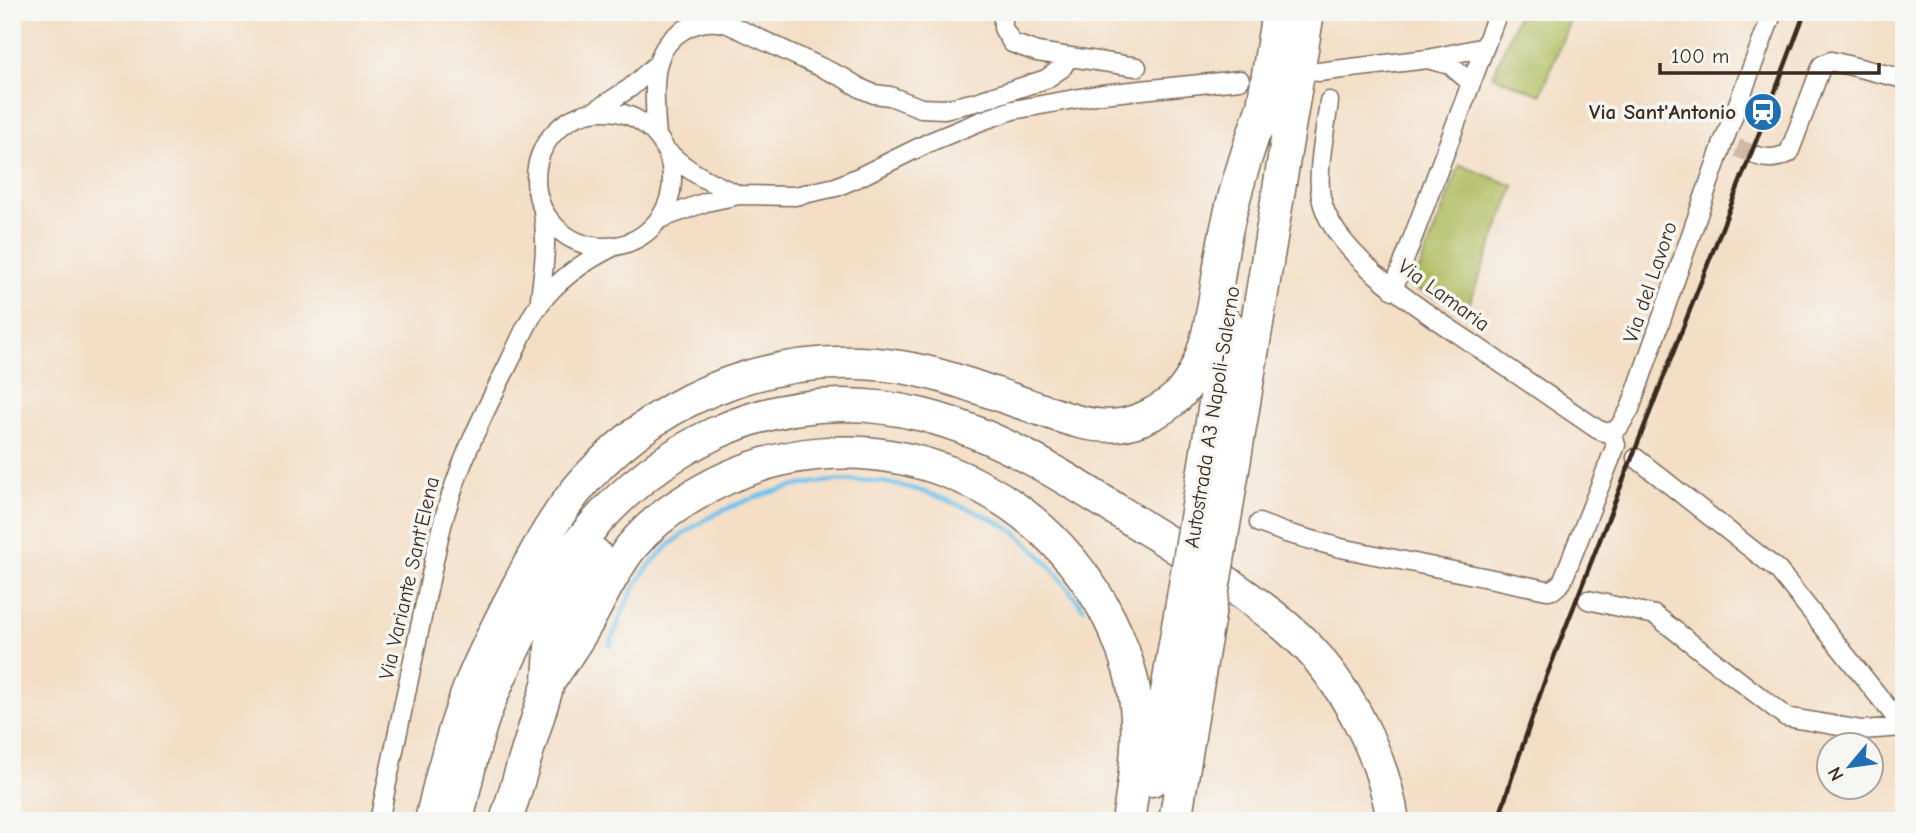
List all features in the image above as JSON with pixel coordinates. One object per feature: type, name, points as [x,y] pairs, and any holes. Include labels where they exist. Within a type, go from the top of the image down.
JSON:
[{"type":"highway","name":"Autostrada A3 Napoli-Salerno","points":[[1208,533],[1278,12]]},
{"type":"highway","name":"Autostrada A3 Napoli-Salerno","points":[[1145,821],[1194,615],[1308,12]]},
{"type":"highway","points":[[431,821],[448,754],[470,686],[510,601],[549,530],[586,479],[606,459],[625,442],[680,404],[715,387],[750,375],[791,366],[831,363],[868,363],[945,377],[1073,421],[1096,425],[1118,425],[1140,419],[1159,411],[1178,396],[1191,379],[1202,354],[1225,233],[1242,169],[1264,104]]},
{"type":"highway","points":[[457,821],[472,751],[484,713],[503,671],[557,571],[616,502],[635,484],[687,446],[738,422],[796,408],[858,405],[920,414],[984,435],[1054,472],[1166,540],[1261,607],[1316,656],[1339,686],[1361,723],[1379,765],[1392,821]]},
{"type":"highway","points":[[506,821],[549,681],[551,647],[561,611],[573,587],[598,551],[621,525],[672,479],[698,462],[755,438],[785,430],[822,425],[863,425],[901,430],[936,438],[997,463],[1164,564],[1261,631],[1302,670],[1332,713],[1357,763],[1372,821]]},
{"type":"highway","points":[[549,681],[632,546],[660,518],[688,499],[716,482],[777,460],[842,452],[903,458],[961,477],[1010,503],[1054,540],[1095,590],[1120,641],[1135,696],[1138,727],[1136,771],[1128,821]]},
{"type":"highway","name":"Autostrada A3 Napoli-Salerno","points":[[1175,821],[1199,679],[1194,615]]},
{"type":"highway","points":[[1189,821],[1194,784],[1199,679]]},
{"type":"street","points":[[1003,12],[1003,28],[1012,43],[1037,52],[1138,67]]},
{"type":"street","points":[[1393,290],[1497,12]]},
{"type":"street","name":"Via del Lavoro","points":[[1612,432],[1619,427],[1630,409],[1730,145],[1773,12]]},
{"type":"street","points":[[657,64],[655,111],[662,143],[672,167],[668,203],[660,219],[648,232],[632,241],[597,247],[579,242],[551,221],[542,205],[537,188],[541,153],[562,125],[577,116],[594,111],[630,88],[657,64],[665,48],[684,29],[715,20],[746,31],[862,89],[921,108],[944,109],[976,102],[1046,79],[1062,68],[1069,57]]},
{"type":"street","points":[[1318,72],[1428,59],[1485,47]]},
{"type":"street","points":[[1428,59],[1450,65],[1471,83]]},
{"type":"street","points":[[1758,156],[1779,158],[1789,153],[1822,65],[1830,61],[1904,79]]},
{"type":"street","points":[[660,219],[706,202],[739,195],[795,196],[835,187],[930,142],[1013,110],[1102,94],[1240,80]]},
{"type":"street","name":"Via Lamaria","points":[[1329,102],[1320,173],[1321,199],[1337,234],[1393,290],[1597,429],[1612,432]]},
{"type":"street","points":[[594,111],[629,115],[644,123],[683,166],[702,179],[739,195]]},
{"type":"street","name":"Via Variante Sant'Elena","points":[[538,306],[546,233],[542,205]]},
{"type":"street","name":"Via Variante Sant'Elena","points":[[379,821],[447,503],[476,427],[538,306],[570,272],[615,246]]},
{"type":"street","points":[[1259,523],[1341,548],[1553,590],[1562,582],[1616,445],[1612,432]]},
{"type":"street","points":[[1636,457],[1778,570],[1904,727]]},
{"type":"street","points":[[1588,600],[1655,615],[1786,717],[1862,730],[1904,727]]},
{"type":"green space","points":[[1519,12],[1573,12],[1541,95],[1493,76]]},
{"type":"green space","points":[[1460,165],[1514,186],[1467,309],[1412,288]]},
{"type":"waterway","points":[[610,645],[627,603],[643,574],[671,544],[695,526],[722,511],[782,489],[843,480],[883,482],[906,487],[996,521],[1016,533],[1035,550],[1083,608]]},
{"type":"tunnel","points":[[1737,148],[1758,156]]},
{"type":"railway","points":[[1498,821],[1545,680],[1805,12]]},
{"type":"place","name":"Via Sant'Antonio","points":[[1763,112]]}]
